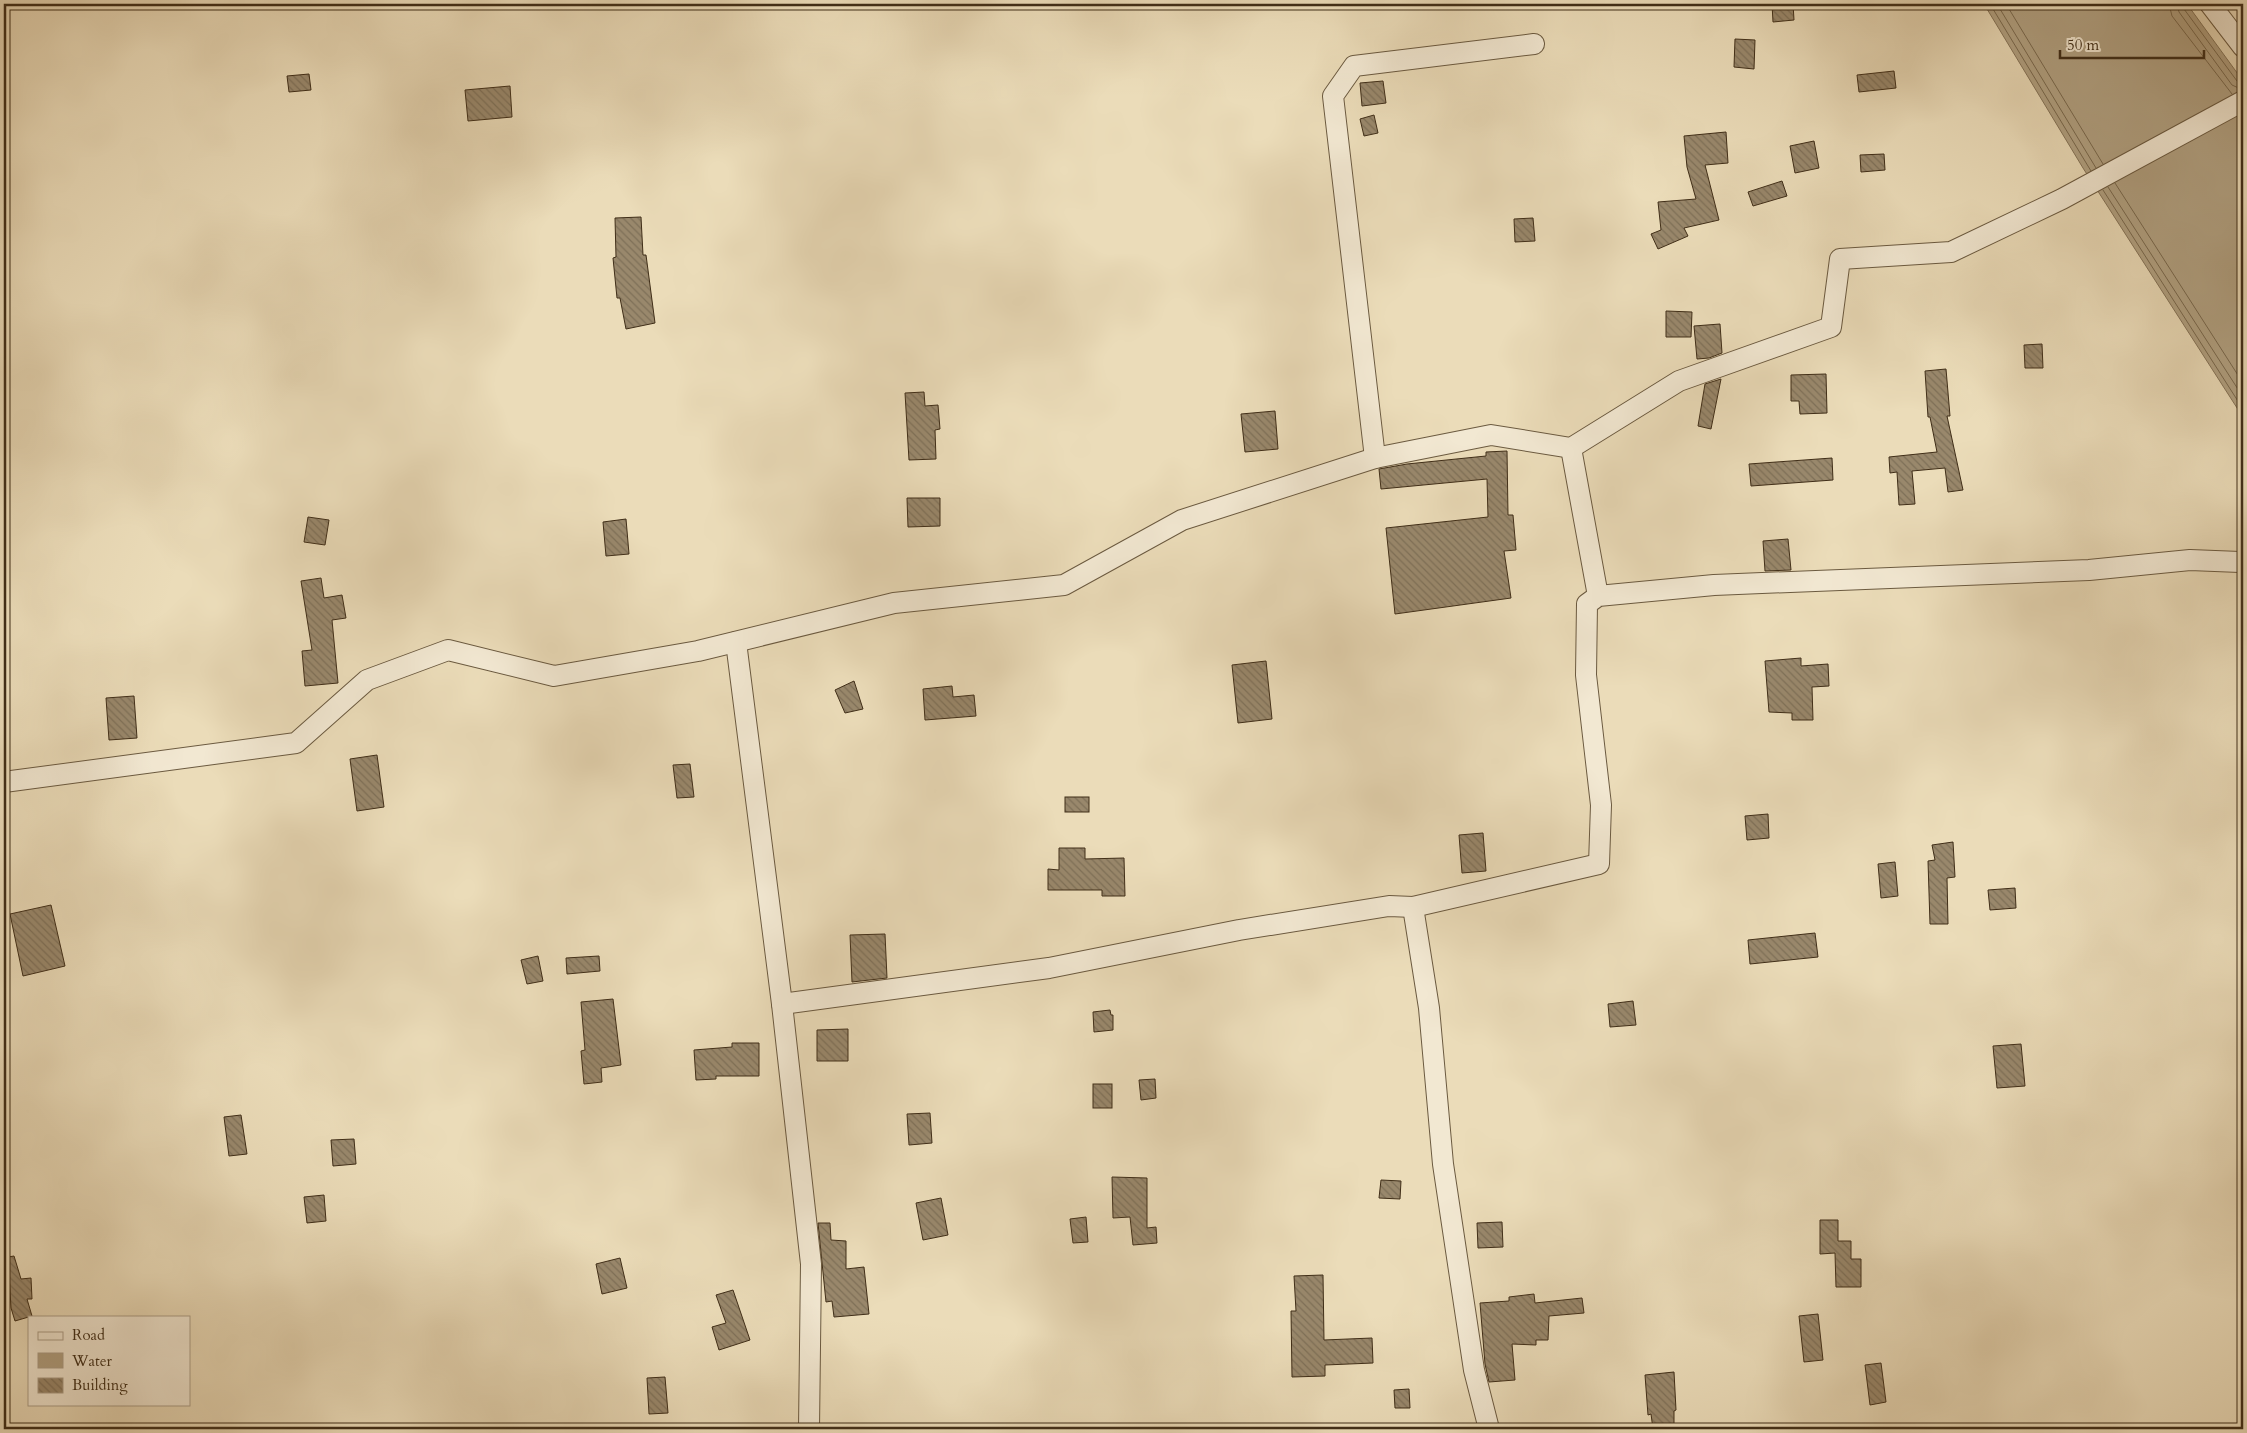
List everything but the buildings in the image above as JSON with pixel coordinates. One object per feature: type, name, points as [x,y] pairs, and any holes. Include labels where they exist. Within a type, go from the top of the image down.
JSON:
[{"type":"street","points":[[2210,4],[2243,47]]},
{"type":"street","points":[[1375,458],[1334,96],[1354,66],[1534,44]]},
{"type":"street","points":[[4,782],[296,744],[367,680],[448,650],[554,676],[698,651],[894,603],[1064,585],[1182,520],[1375,458],[1491,435],[1571,448],[1679,381],[1831,327],[1840,259],[1951,252],[2062,199],[2243,101]]},
{"type":"street","points":[[1571,448],[1598,596]]},
{"type":"street","points":[[782,1004],[1049,968],[1239,930],[1389,906],[1413,907],[1599,864],[1601,805],[1586,675],[1587,604],[1598,596],[1714,585],[2089,570],[2190,560],[2240,562]]},
{"type":"street","points":[[736,642],[782,1004],[811,1264],[808,1429]]},
{"type":"street","points":[[1413,907],[1429,1008],[1443,1164],[1474,1370],[1489,1429]]},
{"type":"water","points":[[1984,4],[2187,4],[2243,81],[2243,423],[2239,411],[2083,168]]}]
